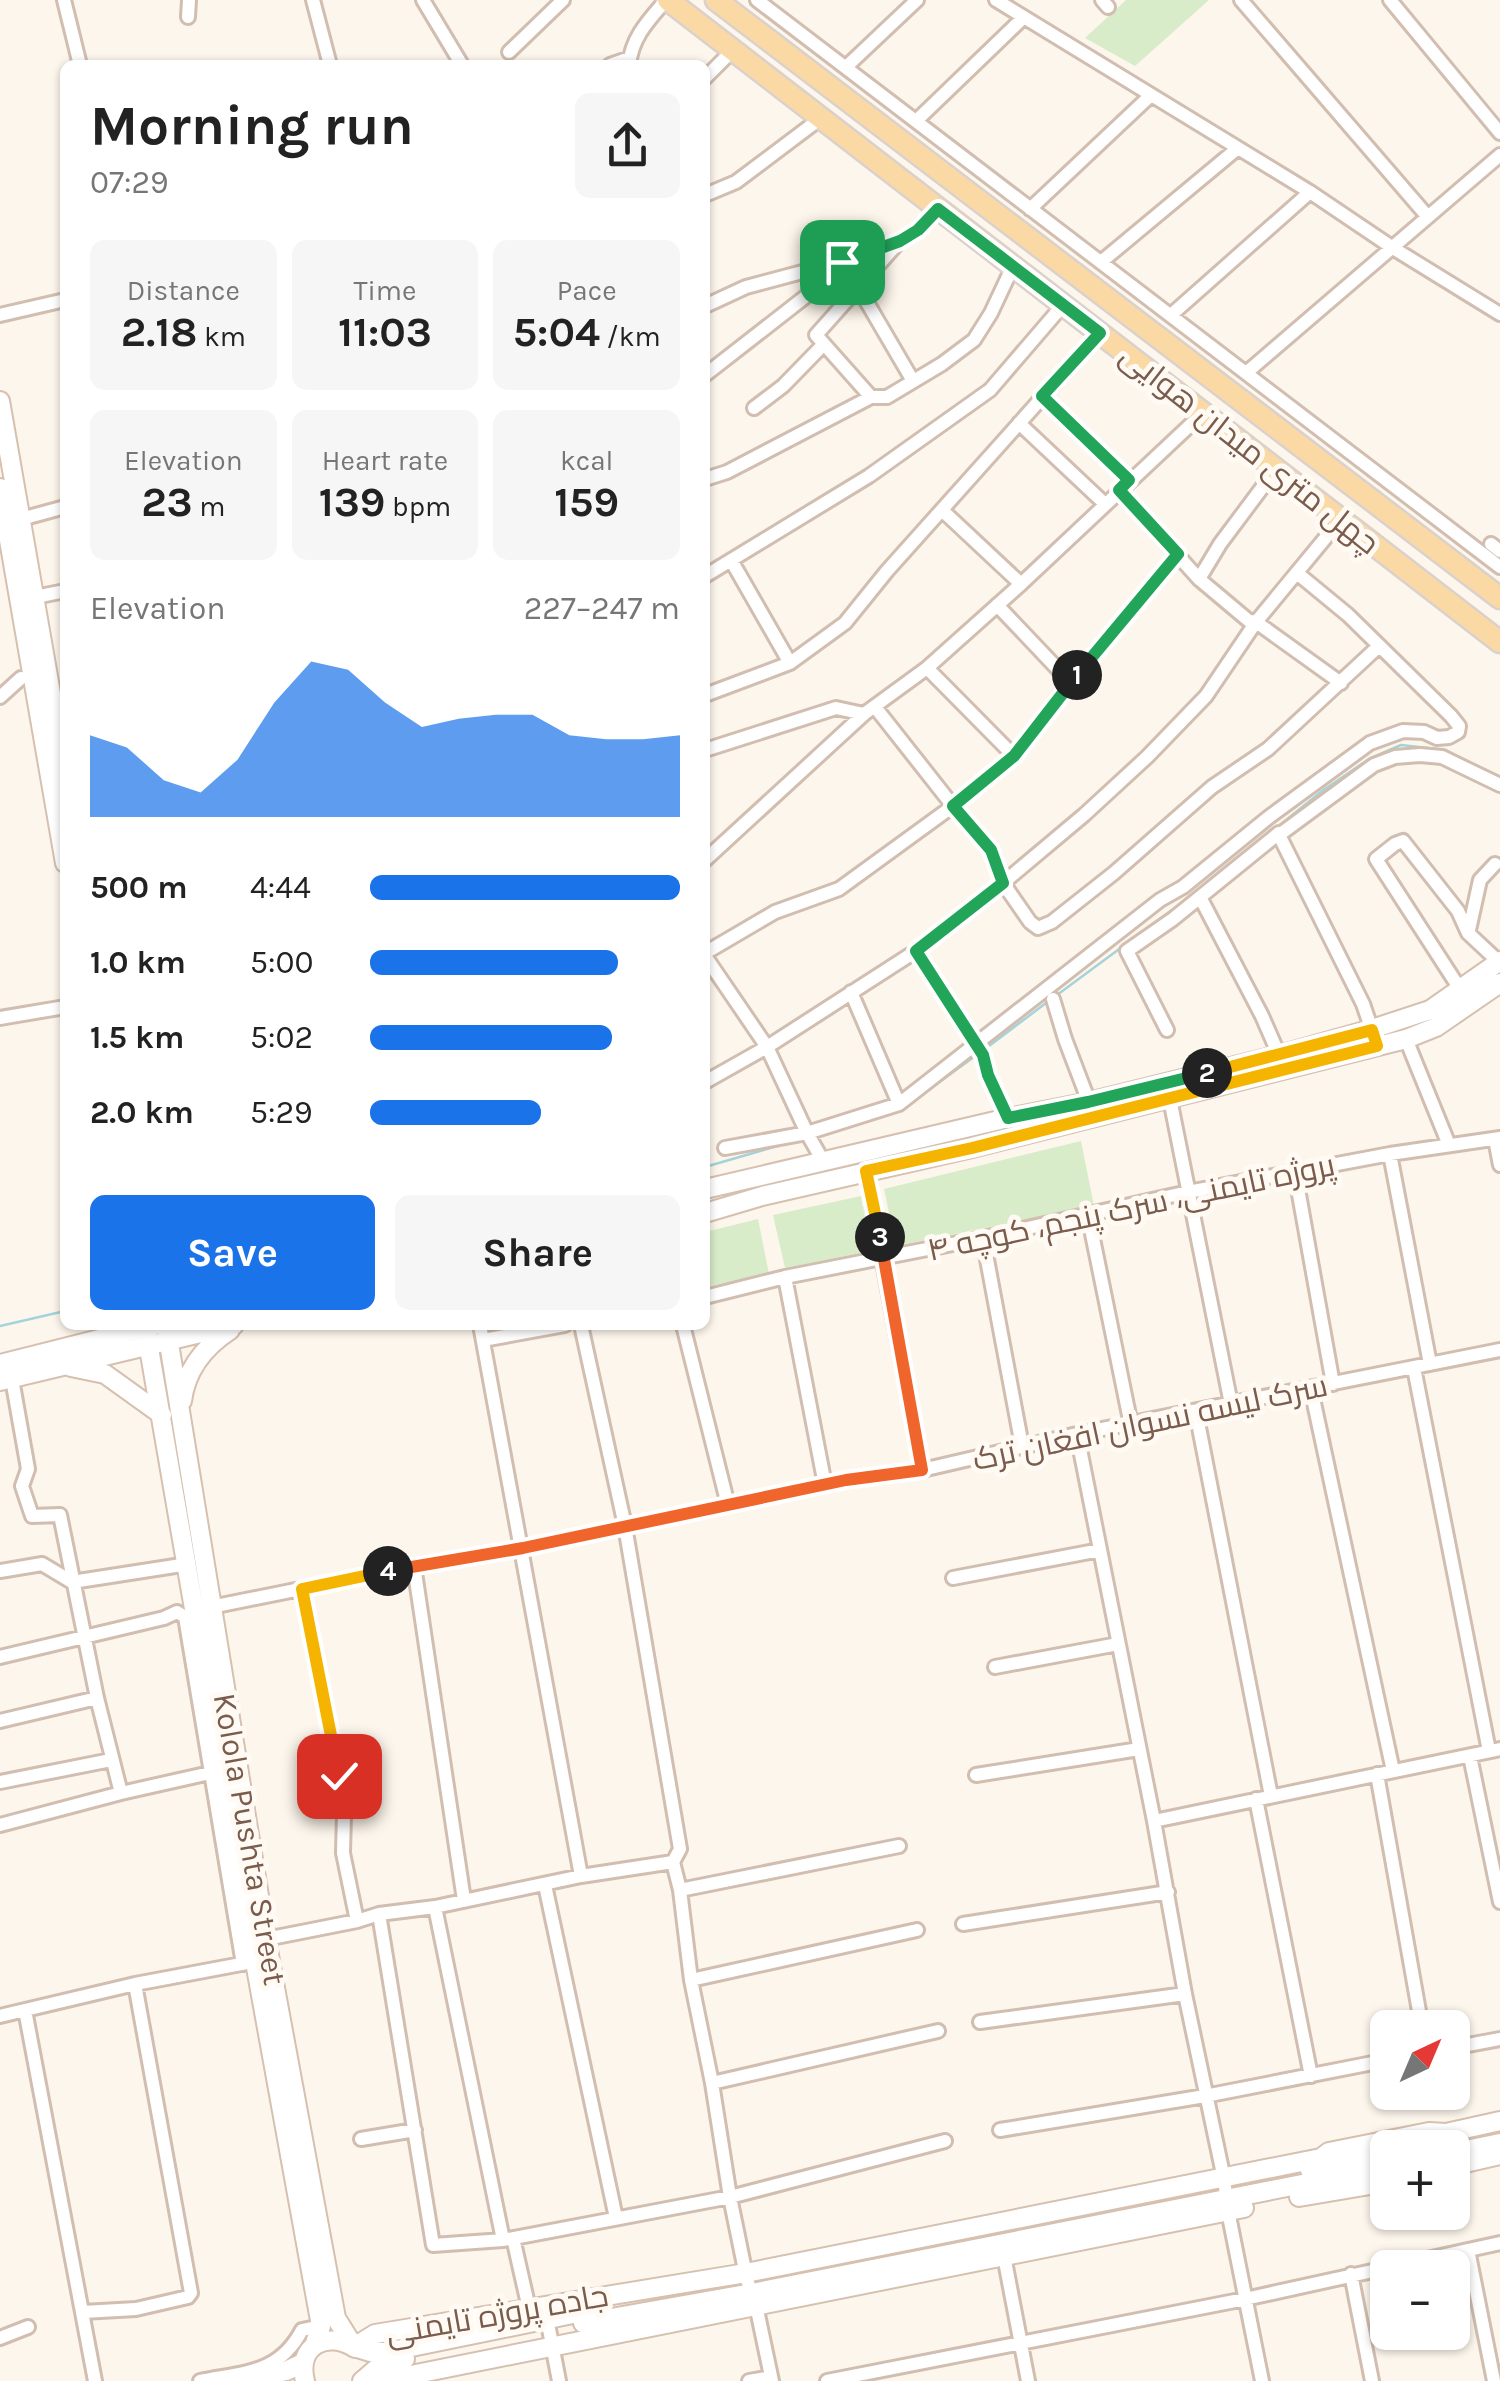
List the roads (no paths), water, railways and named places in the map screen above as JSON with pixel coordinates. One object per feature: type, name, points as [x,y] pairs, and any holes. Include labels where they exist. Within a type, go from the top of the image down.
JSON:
[{"type":"main road","name":"چهل متری میدان هوایی","points":[[667,0],[1500,642]]},
{"type":"main road","points":[[716,0],[1500,598]]},
{"type":"main road","points":[[900,178],[917,154]]},
{"type":"main road","points":[[0,400],[60,743]]},
{"type":"main road","points":[[0,488],[60,834]]},
{"type":"main road","points":[[710,1212],[1170,1099],[1374,1038],[1430,1010],[1499,962]]},
{"type":"main road","points":[[710,1188],[1279,1056],[1374,1038],[1406,1039],[1436,1027],[1500,983]]},
{"type":"main road","points":[[64,1358],[89,1330]]},
{"type":"main road","points":[[4,1375],[149,1331],[193,1330]]},
{"type":"main road","points":[[172,1413],[197,1360],[229,1330]]},
{"type":"main road","points":[[149,1331],[172,1413],[188,1564],[249,1963],[321,2326],[304,2372],[237,2381]]},
{"type":"main road","name":"Kolola Pushta Street","points":[[167,1333],[172,1413],[211,1607],[266,1938],[336,2318],[363,2362],[362,2381]]},
{"type":"main road","points":[[64,1358],[105,1374],[172,1413]]},
{"type":"main road","name":"جاده پروژه تایمنی","points":[[1226,2194],[1329,2152],[1500,2121]]},
{"type":"main road","points":[[1470,2136],[1500,2130]]},
{"type":"main road","points":[[1470,2149],[1500,2142]]},
{"type":"main road","points":[[1470,2162],[1500,2155]]},
{"type":"main road","name":"جاده پروژه تایمنی","points":[[362,2381],[393,2361],[541,2326],[750,2288],[1004,2256],[1370,2158]]},
{"type":"main road","name":"جاده پروژه تایمنی","points":[[314,2346],[332,2339],[370,2352],[388,2352],[750,2288],[1004,2232],[1370,2169]]},
{"type":"main road","name":"جاده پروژه تایمنی","points":[[1226,2194],[1370,2183]]},
{"type":"main road","name":"جاده پروژه تایمنی","points":[[381,2381],[541,2326]]},
{"type":"street","points":[[64,0],[79,60]]},
{"type":"street","points":[[188,17],[189,0]]},
{"type":"street","points":[[313,0],[329,60]]},
{"type":"street","points":[[423,0],[459,60]]},
{"type":"street","points":[[509,52],[563,0]]},
{"type":"street","points":[[629,60],[631,47],[646,23],[667,0]]},
{"type":"street","points":[[758,0],[1500,568]]},
{"type":"street","points":[[771,11],[783,0]]},
{"type":"street","points":[[846,68],[917,0]]},
{"type":"street","points":[[996,0],[1310,192],[1500,314]]},
{"type":"street","points":[[1241,0],[1428,218]]},
{"type":"street","points":[[1390,0],[1500,132]]},
{"type":"street","points":[[916,121],[1024,18]]},
{"type":"street","points":[[710,73],[733,50]]},
{"type":"street","points":[[1030,210],[1150,96]]},
{"type":"street","points":[[710,194],[736,182],[821,118]]},
{"type":"street","points":[[1100,262],[1238,148]]},
{"type":"street","points":[[1246,373],[1500,154]]},
{"type":"street","points":[[1171,316],[1310,192]]},
{"type":"street","points":[[710,304],[746,287],[842,262],[900,241],[918,230],[938,209]]},
{"type":"street","points":[[871,397],[816,336],[900,241]]},
{"type":"street","points":[[710,371],[814,290],[842,262]]},
{"type":"street","points":[[710,477],[871,397],[887,397],[974,340],[1014,266]]},
{"type":"street","points":[[858,287],[914,381]]},
{"type":"street","points":[[0,315],[60,301]]},
{"type":"street","points":[[710,573],[869,476],[990,390],[1063,305]]},
{"type":"street","points":[[710,693],[790,662],[845,623],[1100,333]]},
{"type":"street","points":[[754,408],[823,344]]},
{"type":"street","points":[[1042,396],[1124,485],[1199,578],[1249,620],[1341,683]]},
{"type":"street","points":[[710,855],[870,710],[927,668],[1021,584],[1203,413]]},
{"type":"street","points":[[1019,423],[1105,504]]},
{"type":"street","points":[[1199,578],[1276,469]]},
{"type":"street","points":[[22,520],[60,509]]},
{"type":"street","points":[[942,511],[1021,584]]},
{"type":"street","points":[[710,1079],[916,951],[1084,815],[1148,757],[1206,696],[1256,622],[1341,519]]},
{"type":"street","points":[[710,952],[775,912],[839,888],[953,806],[1014,756],[1070,682],[1178,554]]},
{"type":"street","points":[[731,560],[790,662]]},
{"type":"street","points":[[725,1148],[809,1136],[900,1104],[979,1050],[1160,900],[1183,887],[1350,756],[1403,732],[1449,738],[1458,732],[1459,726],[1451,716],[1348,614],[1296,573]]},
{"type":"street","points":[[36,597],[60,592]]},
{"type":"street","points":[[997,605],[1070,682]]},
{"type":"street","points":[[710,748],[836,708],[870,710],[991,850],[1003,883],[1038,928],[1052,922],[1114,873],[1212,787],[1268,749],[1380,646]]},
{"type":"street","points":[[927,668],[1014,756]]},
{"type":"street","points":[[0,697],[21,678]]},
{"type":"street","points":[[1167,1030],[1127,951],[1278,833],[1374,765],[1395,757],[1442,756],[1500,785]]},
{"type":"street","points":[[1279,835],[1364,1004],[1374,1038]]},
{"type":"street","points":[[1460,989],[1376,859],[1395,844],[1403,841],[1458,911],[1468,933],[1499,962]]},
{"type":"street","points":[[1468,933],[1480,880],[1496,864]]},
{"type":"street","points":[[1200,897],[1279,1056]]},
{"type":"street","points":[[916,951],[979,1050],[1008,1118]]},
{"type":"street","points":[[710,962],[767,1047],[823,1160]]},
{"type":"street","points":[[851,992],[900,1104]]},
{"type":"street","points":[[1053,999],[1088,1102]]},
{"type":"street","points":[[0,1018],[60,1009]]},
{"type":"street","points":[[1406,1039],[1449,1145]]},
{"type":"street","points":[[1170,1099],[1231,1404]]},
{"type":"street","points":[[1497,1138],[1500,1165]]},
{"type":"street","name":"پروژه تایمنی، سرک پنجم، کوچه ۴","points":[[710,1296],[1188,1192],[1497,1138]]},
{"type":"street","points":[[1390,1154],[1430,1364]]},
{"type":"street","points":[[866,1171],[922,1470]]},
{"type":"street","points":[[1296,1172],[1333,1384]]},
{"type":"street","points":[[1088,1214],[1131,1425]]},
{"type":"street","points":[[983,1238],[1022,1446]]},
{"type":"street","points":[[785,1277],[826,1485]]},
{"type":"street","points":[[481,1330],[581,1876]]},
{"type":"street","points":[[483,1340],[537,1330]]},
{"type":"street","points":[[582,1330],[625,1526],[680,1849],[673,1862],[730,2198],[771,2379],[749,2381]]},
{"type":"street","points":[[685,1330],[728,1505]]},
{"type":"street","name":"سرک لیسه نسوان افغان‌ ترک","points":[[211,1607],[826,1485],[922,1470],[1077,1434],[1500,1350]]},
{"type":"street","points":[[1154,1821],[1494,1750],[1414,1368]]},
{"type":"street","points":[[4,1375],[28,1469],[22,1486],[32,1516],[60,1515],[121,1794]]},
{"type":"street","points":[[1311,1388],[1392,1771]]},
{"type":"street","points":[[1196,1412],[1271,1796]]},
{"type":"street","points":[[1077,1434],[1262,2381]]},
{"type":"street","points":[[954,1578],[1100,1550]]},
{"type":"street","points":[[0,1571],[42,1564],[72,1582],[188,1564]]},
{"type":"street","points":[[414,1566],[464,1900]]},
{"type":"street","points":[[302,1589],[339,1776],[344,1814],[343,1854],[357,1921]]},
{"type":"street","points":[[0,1657],[176,1612],[184,1617],[210,1773],[249,1963],[0,2016]]},
{"type":"street","points":[[995,1667],[1118,1644]]},
{"type":"street","points":[[0,1721],[98,1698]]},
{"type":"street","points":[[976,1775],[1139,1748]]},
{"type":"street","points":[[1470,1756],[1500,1902]]},
{"type":"street","points":[[0,1782],[111,1760]]},
{"type":"street","points":[[0,1825],[210,1773]]},
{"type":"street","points":[[1377,1774],[1419,2010]]},
{"type":"street","points":[[1256,1799],[1311,2076]]},
{"type":"street","points":[[680,1890],[899,1846]]},
{"type":"street","points":[[266,1938],[378,1914],[435,1908],[581,1876],[673,1862]]},
{"type":"street","points":[[545,1884],[616,2218]]},
{"type":"street","points":[[963,1924],[1168,1892]]},
{"type":"street","points":[[435,1908],[508,2239],[559,2381]]},
{"type":"street","points":[[378,1914],[433,2245],[508,2239],[730,2198],[945,2142]]},
{"type":"street","points":[[692,1980],[917,1930]]},
{"type":"street","points":[[83,2312],[136,2309],[191,2293],[136,1984]]},
{"type":"street","points":[[980,2022],[1185,1994]]},
{"type":"street","points":[[25,2010],[95,2381]]},
{"type":"street","points":[[712,2083],[938,2031]]},
{"type":"street","points":[[1470,2045],[1500,2039]]},
{"type":"street","points":[[1000,2130],[1370,2064]]},
{"type":"street","points":[[361,2139],[415,2130]]},
{"type":"street","points":[[1468,2250],[1500,2243]]},
{"type":"street","points":[[1004,2256],[1028,2381]]},
{"type":"street","points":[[1470,2260],[1494,2381]]},
{"type":"street","points":[[827,2381],[1245,2299],[1370,2270]]},
{"type":"street","points":[[1350,2274],[1372,2381]]},
{"type":"street","points":[[200,2381],[259,2370],[287,2355],[302,2330],[321,2326]]},
{"type":"street","points":[[0,2338],[28,2327]]},
{"type":"waterway","points":[[1275,829],[1369,759],[1401,745],[1446,750],[1490,774]]},
{"type":"waterway","points":[[1057,995],[1191,896]]},
{"type":"waterway","points":[[985,1049],[1046,1003]]},
{"type":"waterway","points":[[912,1102],[978,1054]]},
{"type":"waterway","points":[[710,1166],[791,1142]]},
{"type":"waterway","points":[[0,1326],[60,1312]]}]
